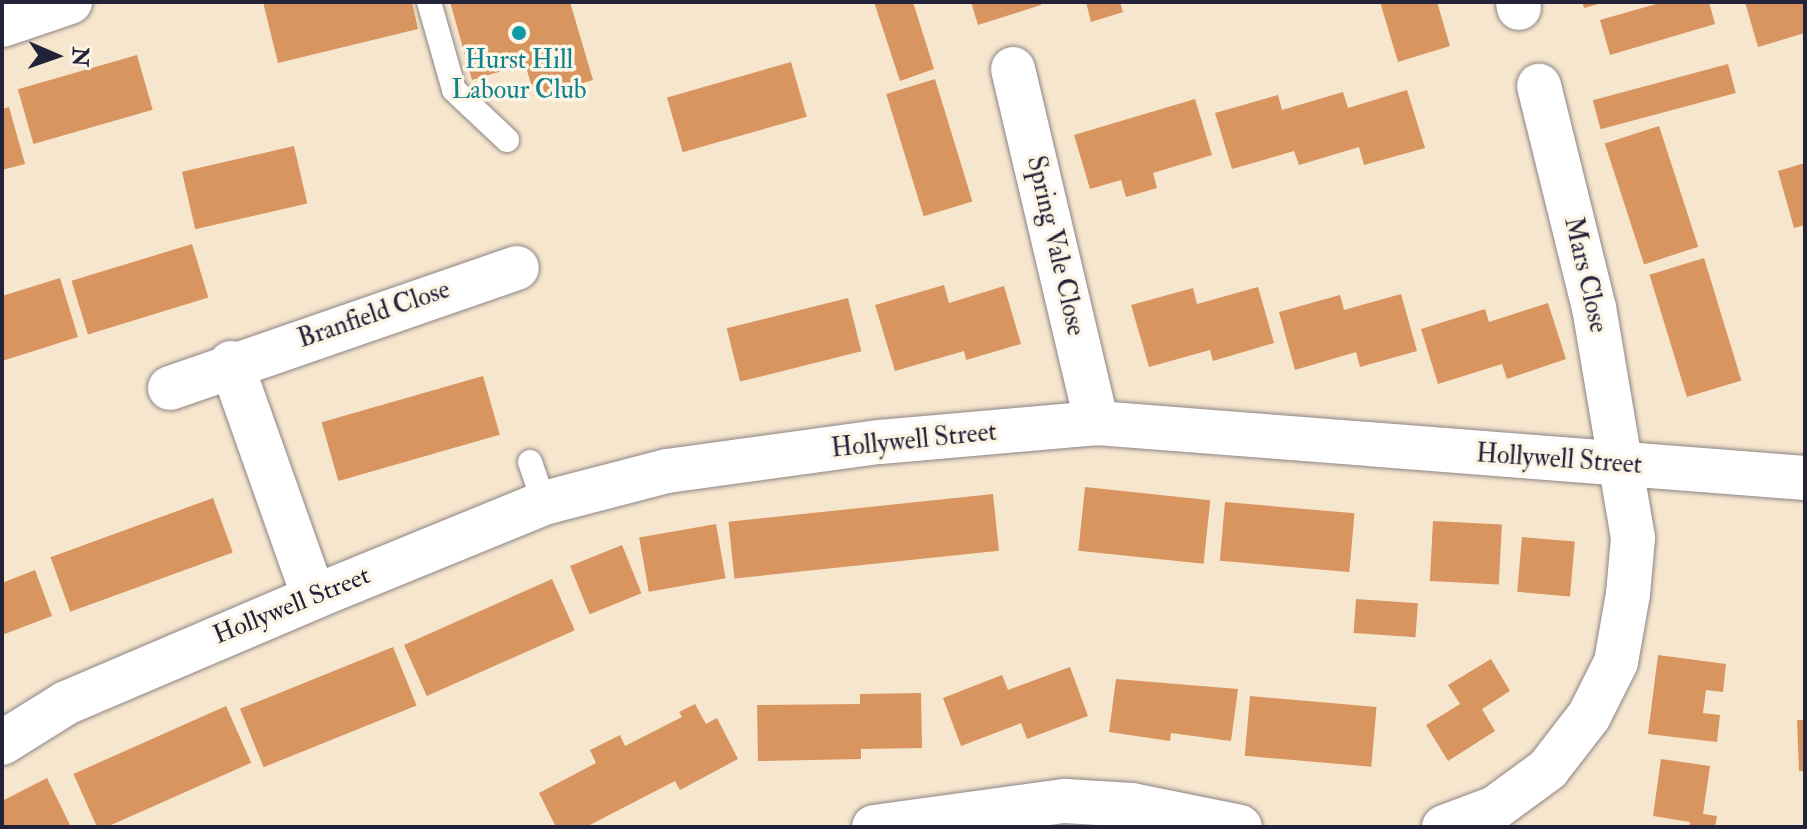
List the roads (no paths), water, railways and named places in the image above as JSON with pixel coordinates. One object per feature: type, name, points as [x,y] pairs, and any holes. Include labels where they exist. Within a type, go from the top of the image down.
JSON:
[{"type":"street","points":[[2,25],[70,2]]},
{"type":"street","name":"Spring Vale Close","points":[[1013,69],[1097,423]]},
{"type":"street","name":"Mars Close","points":[[1444,827],[1495,808],[1548,769],[1589,716],[1616,662],[1633,538],[1594,308],[1539,86]]},
{"type":"street","name":"Branfield Close","points":[[170,388],[231,363],[517,268]]},
{"type":"street","points":[[231,363],[314,597]]},
{"type":"street","name":"Hollywell Street","points":[[2,743],[66,703],[314,597],[544,503],[667,471],[880,442],[1097,423],[1620,466],[1756,471],[1805,478]]},
{"type":"street","points":[[874,827],[1065,801],[1132,805],[1240,827]]},
{"type":"lane","points":[[429,2],[454,90],[507,140]]},
{"type":"lane","points":[[530,462],[544,503]]},
{"type":"place","name":"Hurst Hill Labour Club","points":[[519,33]]}]
